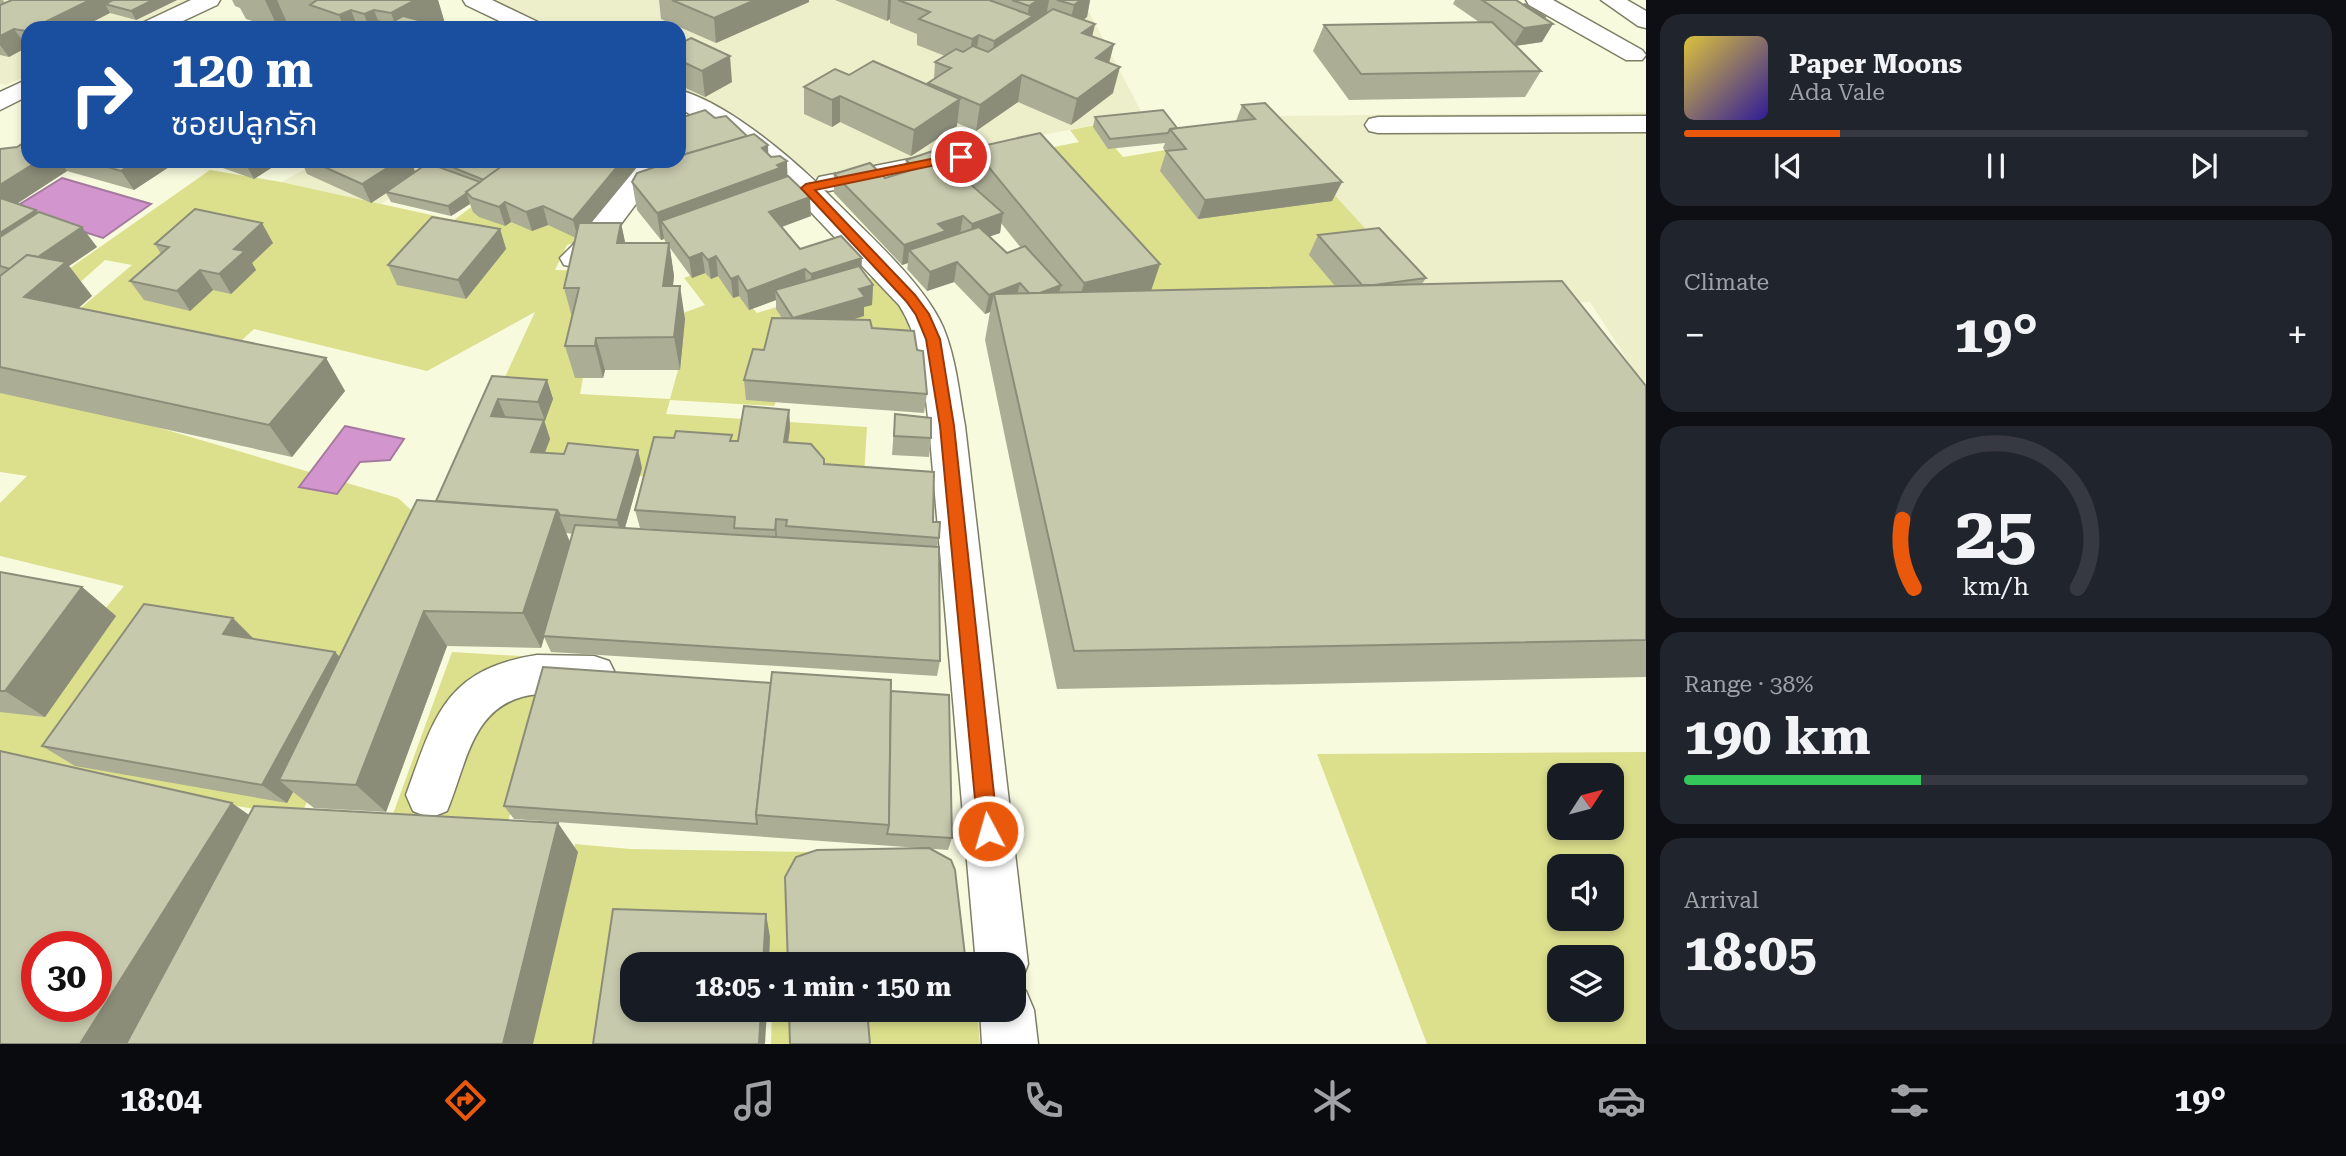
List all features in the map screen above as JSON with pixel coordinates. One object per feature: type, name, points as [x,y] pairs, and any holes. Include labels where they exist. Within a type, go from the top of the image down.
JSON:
[{"type":"street","points":[[165,21],[209,0]]},
{"type":"street","points":[[474,0],[518,21]]},
{"type":"street","points":[[1538,0],[1640,59]]},
{"type":"street","points":[[1554,0],[1640,59]]},
{"type":"street","points":[[1612,0],[1646,21]]},
{"type":"street","points":[[686,112],[734,128],[806,188],[910,298],[922,314],[933,339],[947,426],[955,697],[1000,952]]},
{"type":"street","points":[[1378,125],[1646,124]]},
{"type":"street","points":[[806,188],[981,153],[998,174]]},
{"type":"street","points":[[575,258],[583,253],[649,168]]},
{"type":"street","points":[[430,795],[458,722],[477,698],[514,676],[547,672],[630,677]]},
{"type":"street","points":[[1008,1022],[1010,1044]]},
{"type":"shaded area","points":[[0,0],[188,0],[143,21],[21,21],[21,78],[6,85],[0,84]]},
{"type":"shaded area","points":[[487,0],[1071,0],[1086,6],[1143,115],[818,180],[745,121],[686,92],[686,21],[535,21]]},
{"type":"shaded area","points":[[1646,112],[1646,389],[1590,302],[1437,307],[1262,116]]},
{"type":"shaded area","points":[[308,168],[435,168],[381,204],[281,182]]},
{"type":"shaded area","points":[[62,178],[151,204],[103,238],[12,209]]},
{"type":"shaded area","points":[[345,426],[404,439],[390,460],[360,462],[337,494],[299,487]]},
{"type":"green space","points":[[1096,125],[1123,157],[1277,132],[1437,307],[1174,315],[1029,152],[1079,142],[1070,130]]},
{"type":"green space","points":[[210,170],[281,182],[454,220],[474,205],[575,228],[583,239],[567,245],[555,270],[603,271],[580,394],[670,399],[681,359],[664,320],[705,305],[684,278],[714,267],[757,313],[872,278],[897,301],[918,348],[925,372],[800,345],[774,406],[670,400],[666,414],[867,427],[863,491],[647,477],[493,457],[499,390],[535,312],[427,371],[254,329],[216,364],[52,332],[132,265],[105,260],[0,354],[0,284],[33,294]]},
{"type":"green space","points":[[0,381],[398,498],[433,530],[300,817],[0,765],[0,692],[39,689],[124,586],[0,556],[0,503],[27,476],[0,472]]},
{"type":"green space","points":[[452,652],[554,658],[504,836],[389,825]]},
{"type":"green space","points":[[1646,752],[1646,1044],[1427,1044],[1317,754]]},
{"type":"green space","points":[[575,844],[630,849],[812,852],[816,952],[727,952],[616,945],[602,1044],[530,1044]]},
{"type":"green space","points":[[772,1022],[978,1022],[980,1044],[771,1044]]},
{"type":"building","points":[[12,0],[90,0],[47,21],[21,21],[21,30],[14,29],[0,36],[0,5]]},
{"type":"building","points":[[113,0],[153,0],[131,11],[105,4]]},
{"type":"building","points":[[317,0],[415,0],[391,13],[374,10],[364,14],[351,10],[339,15],[310,5]]},
{"type":"building","points":[[672,0],[755,0],[714,18]]},
{"type":"building","points":[[898,0],[989,0],[1033,16],[994,41],[979,35],[972,39],[919,19],[930,12]]},
{"type":"building","points":[[1012,0],[1038,0],[1029,6]]},
{"type":"building","points":[[1057,0],[1081,0],[1074,5]]},
{"type":"building","points":[[1482,0],[1516,0],[1553,24],[1524,28]]},
{"type":"building","points":[[1525,4],[1545,17],[1524,5]]},
{"type":"building","points":[[1053,9],[1095,24],[1082,33],[1114,44],[1096,58],[1120,67],[1077,99],[1022,75],[980,105],[928,83],[951,68],[935,62],[956,49],[963,52],[973,46],[988,52]]},
{"type":"building","points":[[403,16],[422,21],[394,21]]},
{"type":"building","points":[[1492,22],[1541,71],[1361,74],[1324,25]]},
{"type":"building","points":[[691,38],[730,56],[702,71],[686,63],[686,40]]},
{"type":"building","points":[[873,61],[960,99],[914,130],[840,96],[832,100],[804,87],[835,69],[849,75]]},
{"type":"building","points":[[1265,103],[1342,182],[1205,200],[1166,151],[1186,149],[1170,129],[1255,119],[1242,105]]},
{"type":"building","points":[[705,110],[715,118],[726,116],[747,136],[686,154],[686,116]]},
{"type":"building","points":[[1163,110],[1177,128],[1170,129],[1168,133],[1110,139],[1095,117]]},
{"type":"building","points":[[1040,133],[1160,264],[1084,283],[973,148]]},
{"type":"building","points":[[754,134],[768,145],[762,148],[771,157],[780,156],[787,161],[777,165],[780,168],[657,213],[632,182],[637,173],[652,168],[686,168],[686,154]]},
{"type":"building","points":[[21,144],[21,168],[27,168],[0,185],[0,149]]},
{"type":"building","points":[[933,151],[1003,213],[972,224],[963,216],[938,224],[946,231],[904,245],[834,174],[870,163],[885,178],[915,169],[906,160]]},
{"type":"building","points":[[327,168],[387,168],[362,184]]},
{"type":"building","points":[[421,168],[442,168],[480,182],[448,206],[386,192]]},
{"type":"building","points":[[454,168],[500,168],[484,180]]},
{"type":"building","points":[[499,168],[616,168],[573,220],[543,206],[526,212],[505,202],[499,207],[472,198],[466,192]]},
{"type":"building","points":[[788,176],[810,197],[769,212],[800,249],[841,236],[862,258],[811,274],[805,269],[747,291],[738,276],[731,279],[716,256],[708,260],[702,253],[689,258],[661,221]]},
{"type":"building","points":[[0,198],[36,210],[0,233]]},
{"type":"building","points":[[195,209],[262,223],[234,249],[245,251],[219,274],[200,270],[177,291],[130,281],[169,247],[155,244]]},
{"type":"building","points":[[39,212],[82,227],[38,257],[27,255],[10,269],[0,266],[0,237]]},
{"type":"building","points":[[432,217],[500,229],[458,280],[388,265]]},
{"type":"building","points":[[579,223],[621,223],[617,243],[669,243],[663,286],[680,286],[674,337],[596,338],[595,346],[565,346],[579,288],[564,288]]},
{"type":"building","points":[[979,227],[1007,253],[1025,246],[1061,285],[1040,293],[1029,293],[1020,283],[989,295],[957,262],[930,272],[909,250]]},
{"type":"building","points":[[1379,228],[1426,278],[1362,285],[1318,235]]},
{"type":"building","points":[[27,255],[66,262],[24,297],[326,358],[269,425],[0,367],[0,276]]},
{"type":"building","points":[[859,266],[873,285],[859,289],[865,297],[793,318],[775,290]]},
{"type":"building","points":[[1562,281],[1646,386],[1646,640],[1074,651],[994,294]]},
{"type":"building","points":[[772,318],[870,320],[872,328],[914,331],[917,350],[923,351],[927,394],[744,380],[753,349],[764,350]]},
{"type":"building","points":[[492,376],[547,380],[538,402],[498,399],[491,416],[544,420],[531,452],[564,454],[568,443],[638,450],[617,520],[560,515],[557,510],[436,501]]},
{"type":"building","points":[[744,406],[789,410],[784,442],[811,444],[824,459],[824,464],[934,472],[933,522],[940,522],[939,538],[786,526],[787,520],[776,519],[775,530],[734,528],[735,517],[635,510],[654,437],[674,438],[676,431],[732,435],[730,441],[738,441]]},
{"type":"building","points":[[895,414],[931,418],[931,438],[894,436]]},
{"type":"building","points":[[417,500],[557,510],[523,613],[424,611],[356,785],[279,780]]},
{"type":"building","points":[[575,525],[939,547],[940,661],[543,636]]},
{"type":"building","points":[[0,572],[82,587],[5,691],[0,691]]},
{"type":"building","points":[[144,604],[233,618],[223,634],[335,652],[262,785],[42,746]]},
{"type":"building","points":[[543,667],[771,683],[757,824],[504,806]]},
{"type":"building","points":[[772,672],[891,680],[889,825],[756,815]]},
{"type":"building","points":[[891,691],[949,695],[952,838],[887,834]]},
{"type":"building","points":[[0,751],[232,803],[112,993],[112,931],[21,931],[21,1022],[94,1022],[80,1044],[0,1044]]},
{"type":"building","points":[[254,806],[558,823],[503,1044],[126,1044]]},
{"type":"building","points":[[929,848],[951,860],[955,870],[965,952],[788,952],[785,877],[796,857],[817,850]]},
{"type":"building","points":[[613,909],[766,914],[764,952],[620,952],[620,1022],[760,1022],[759,1044],[593,1044]]},
{"type":"building","points":[[789,1022],[868,1022],[870,1044],[790,1044]]},
{"type":"route","points":[[961,157],[806,188],[910,298],[922,314],[933,339],[947,426],[988,831]]}]
